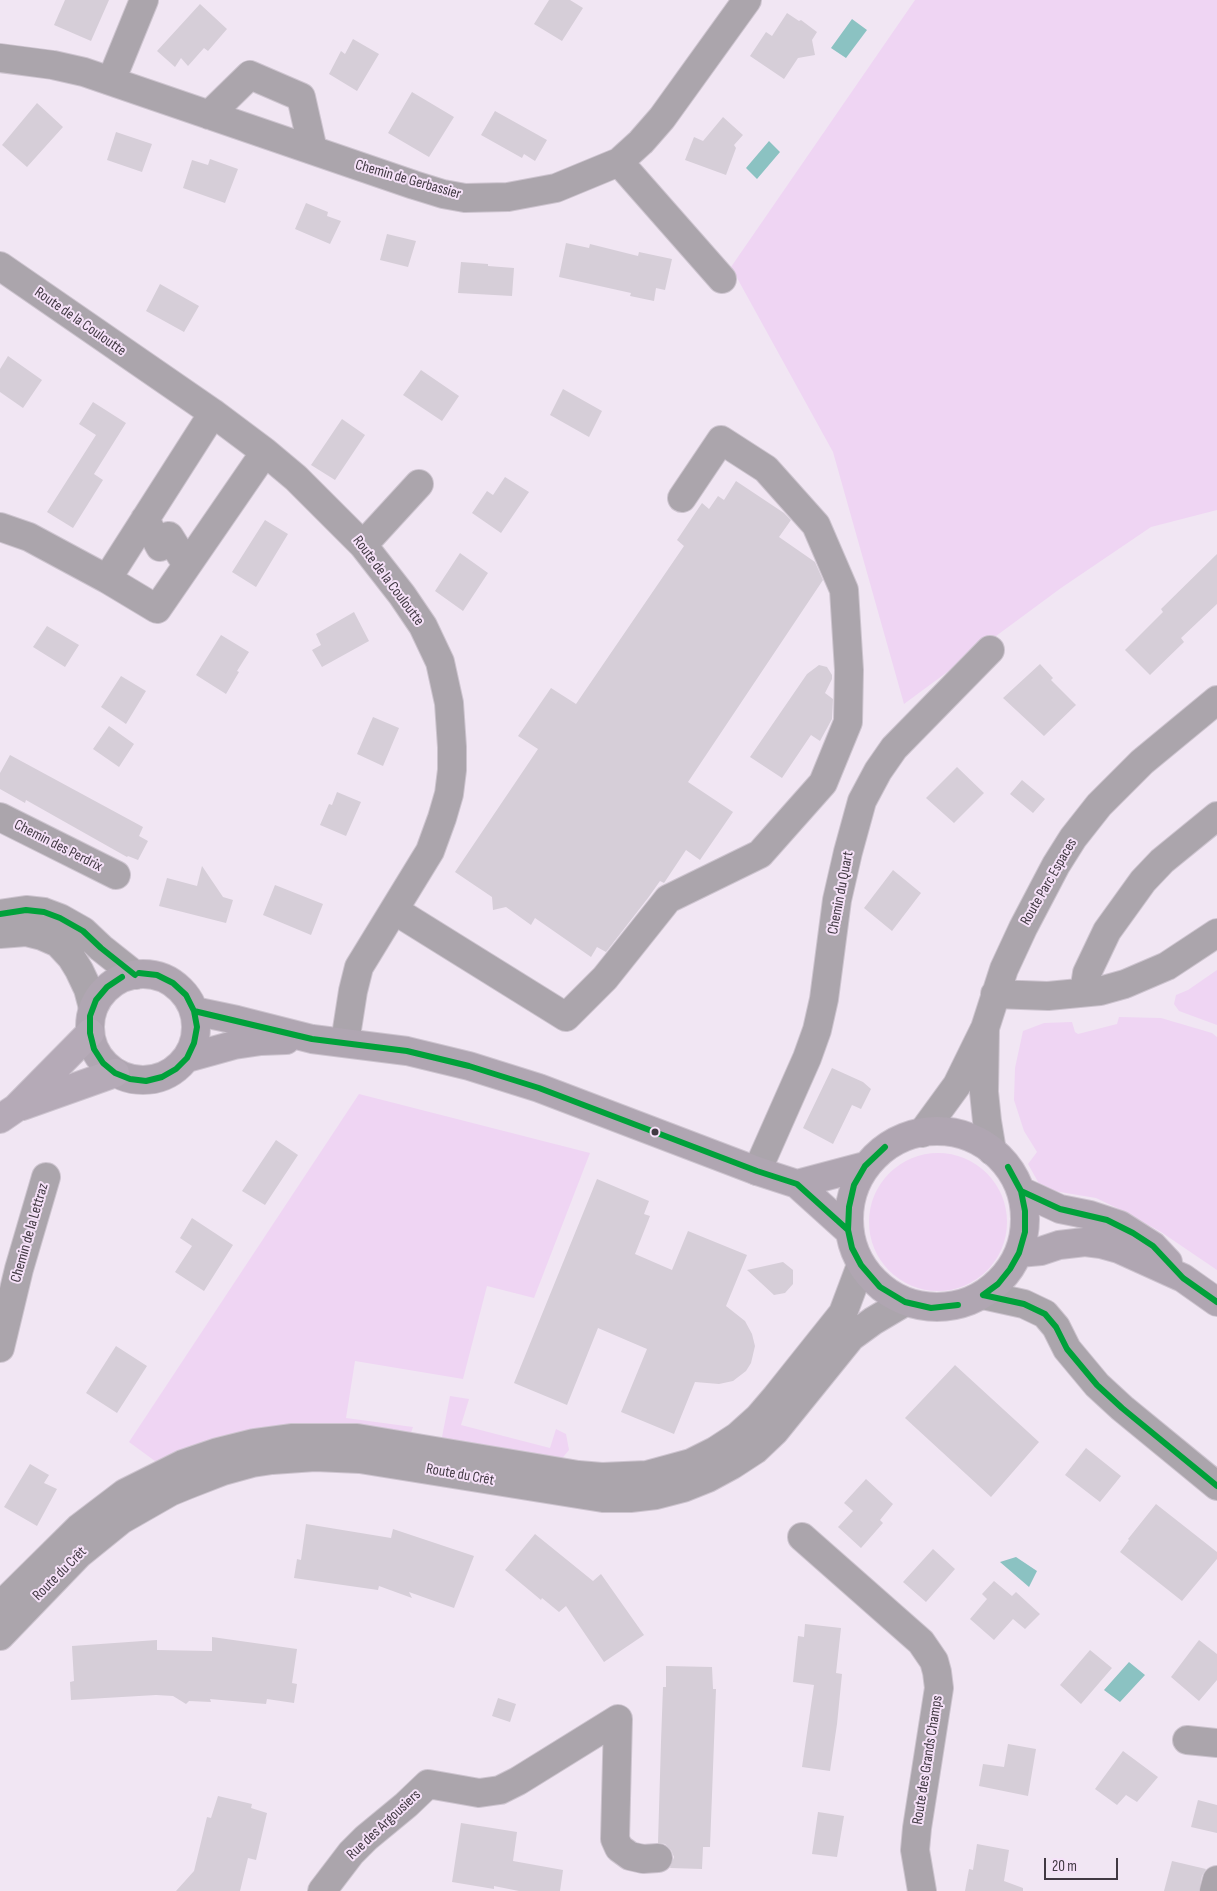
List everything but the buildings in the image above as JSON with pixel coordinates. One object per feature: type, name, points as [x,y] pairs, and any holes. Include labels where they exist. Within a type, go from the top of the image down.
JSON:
[{"type":"highway","points":[[8,1114],[91,1021]]},
{"type":"highway","points":[[8,1114],[115,1073]]},
{"type":"main road","points":[[135,974],[157,975],[173,983],[186,995],[194,1011],[197,1027],[196,1035],[187,1058],[176,1069],[162,1077],[146,1081],[130,1079],[115,1073],[103,1063],[94,1049],[91,1021],[96,1000],[107,987],[122,978],[135,974]]},
{"type":"main road","points":[[194,1011],[312,1039]]},
{"type":"main road","points":[[187,1058],[234,1045],[261,1041],[312,1039],[345,1042],[407,1052],[469,1066],[539,1088],[757,1171],[797,1184],[848,1230]]},
{"type":"main road","points":[[937,1131],[964,1135],[989,1147],[992,1151],[1008,1166],[1021,1191],[1025,1211],[1025,1232],[1019,1253],[1010,1269],[998,1284],[983,1295],[958,1305],[931,1308],[905,1302],[880,1287],[861,1266],[852,1248],[848,1230],[849,1207],[854,1186],[866,1166],[885,1147],[910,1134],[937,1131]]},
{"type":"main road","points":[[797,1184],[866,1166]]},
{"type":"main road","points":[[1021,1191],[1060,1209],[1090,1215],[1120,1225],[1153,1246],[1183,1278]]},
{"type":"main road","points":[[1019,1253],[1041,1251],[1059,1245],[1085,1242],[1101,1244],[1119,1249],[1183,1278],[1217,1302]]},
{"type":"street","points":[[111,81],[144,0]]},
{"type":"street","name":"Chemin de Gerbassier","points":[[0,58],[53,65],[84,72],[443,194],[484,199],[508,197],[556,188],[619,162],[641,142],[662,118],[698,71],[747,0]]},
{"type":"street","points":[[209,115],[250,75],[301,97],[313,150]]},
{"type":"street","points":[[619,162],[722,279]]},
{"type":"street","name":"Route de la Couloutte","points":[[0,266],[213,414],[265,452],[296,478],[363,545],[402,595],[422,626],[440,662],[449,703],[452,770],[449,794],[430,852],[359,967],[345,1042]]},
{"type":"street","points":[[107,578],[213,414]]},
{"type":"street","points":[[394,910],[566,1017],[605,978],[668,899],[760,854],[823,783],[848,722],[849,670],[844,590],[816,525],[766,469],[721,440],[682,498]]},
{"type":"street","points":[[0,527],[29,537],[107,578],[157,609],[265,452]]},
{"type":"street","points":[[363,545],[419,484]]},
{"type":"street","points":[[145,519],[160,547],[169,536],[187,565]]},
{"type":"street","name":"Chemin du Quart","points":[[757,1171],[807,1058],[817,1030],[824,1000],[837,900],[862,802],[878,771],[894,748],[990,650]]},
{"type":"street","name":"Route Parc Espaces","points":[[922,1133],[957,1085],[985,1028],[1004,969],[1039,895],[1073,838],[1100,805],[1142,762],[1217,700]]},
{"type":"street","points":[[1084,992],[1087,973],[1107,931],[1143,881],[1162,861],[1217,816]]},
{"type":"street","name":"Chemin des Perdrix","points":[[0,817],[116,875]]},
{"type":"street","points":[[0,914],[26,910],[44,912],[78,927],[135,974]]},
{"type":"street","points":[[0,934],[26,932],[58,943],[72,957],[88,989],[91,1021]]},
{"type":"street","points":[[995,994],[1048,996],[1100,991],[1147,976],[1181,958],[1217,933]]},
{"type":"street","name":"Route Parc Espaces","points":[[985,1028],[984,1092],[992,1151]]},
{"type":"street","name":"Chemin de la Lettraz","points":[[0,1348],[17,1277],[46,1177]]},
{"type":"street","name":"Route du Crêt","points":[[0,1606],[78,1528],[125,1493],[184,1464],[218,1452],[254,1443],[291,1438],[358,1438],[578,1475],[602,1477],[648,1475],[691,1463],[715,1451],[738,1436],[776,1398],[842,1313],[861,1266]]},
{"type":"street","points":[[983,1295],[1024,1304],[1045,1314],[1056,1327],[1067,1348],[1097,1385],[1217,1486]]},
{"type":"street","name":"Route du Crêt","points":[[0,1636],[79,1554],[121,1520],[179,1488],[215,1474],[252,1463],[315,1457],[360,1459],[603,1498],[630,1498],[656,1495],[683,1488],[732,1466],[755,1450],[775,1431],[851,1337],[905,1302]]},
{"type":"street","name":"Route des Grands Champs","points":[[802,1537],[921,1642],[934,1661],[939,1688],[915,1850],[922,1891]]},
{"type":"street","name":"Rue des Argousiers","points":[[322,1891],[347,1858],[366,1838],[428,1784],[479,1793],[500,1790],[518,1781],[618,1719],[614,1835],[616,1843],[630,1856],[643,1859],[658,1858]]},
{"type":"street","points":[[1187,1740],[1217,1744]]},
{"type":"street","points":[[1214,1891],[1217,1880]]},
{"type":"shaded area","points":[[915,0],[1217,0],[1217,510],[1151,527],[1061,588],[904,704],[833,452],[731,267]]},
{"type":"shaded area","points":[[852,19],[867,30],[846,58],[831,48]]},
{"type":"shaded area","points":[[769,141],[780,152],[757,179],[746,168]]},
{"type":"shaded area","points":[[1217,970],[1217,1025],[1179,1011],[1174,1004],[1176,995],[1188,990]]},
{"type":"shaded area","points":[[1119,1017],[1161,1018],[1212,1033],[1217,1037],[1217,1270],[1161,1232],[1096,1198],[1042,1189],[1028,1164],[1037,1152],[1024,1131],[1014,1100],[1015,1068],[1023,1031],[1044,1023],[1072,1022],[1075,1032],[1078,1034],[1117,1024]]},
{"type":"shaded area","points":[[359,1094],[590,1153],[534,1298],[487,1286],[463,1379],[355,1361],[346,1418],[413,1427],[409,1439],[159,1464],[129,1442]]},
{"type":"shaded area","points":[[938,1153],[964,1159],[987,1173],[1001,1196],[1007,1222],[1001,1248],[987,1271],[964,1285],[938,1291],[912,1285],[889,1271],[875,1248],[869,1222],[875,1196],[889,1173],[912,1159]]},
{"type":"shaded area","points":[[450,1396],[469,1399],[461,1425],[550,1448],[556,1429],[566,1434],[569,1450],[559,1462],[446,1447],[442,1437]]},
{"type":"shaded area","points":[[1016,1557],[1037,1571],[1029,1587],[1000,1562]]},
{"type":"shaded area","points":[[1129,1662],[1145,1675],[1120,1702],[1104,1690]]},
{"type":"transit line","points":[[0,914],[26,910],[44,912],[60,918],[83,931],[135,975]]},
{"type":"transit line","points":[[122,977],[107,987],[96,1000],[90,1016],[90,1033],[94,1049],[103,1063],[115,1073],[130,1079],[146,1081],[162,1077],[176,1069],[187,1058],[194,1043],[197,1027],[194,1011],[186,995],[173,983],[157,975],[139,973]]},
{"type":"transit line","points":[[194,1011],[312,1039],[407,1051],[469,1066],[539,1088],[757,1171],[797,1184],[848,1230]]},
{"type":"transit line","points":[[885,1147],[865,1166],[854,1185],[849,1207],[848,1230],[852,1248],[861,1265],[880,1287],[905,1302],[931,1308],[958,1305]]},
{"type":"transit line","points":[[983,1295],[998,1284],[1010,1269],[1019,1253],[1025,1232],[1025,1211],[1021,1191],[1008,1167]]},
{"type":"transit line","points":[[1021,1191],[1060,1209],[1107,1220],[1133,1233],[1153,1246],[1183,1278],[1217,1302]]},
{"type":"transit line","points":[[983,1295],[1024,1304],[1045,1314],[1056,1327],[1067,1349],[1097,1385],[1217,1486]]}]
